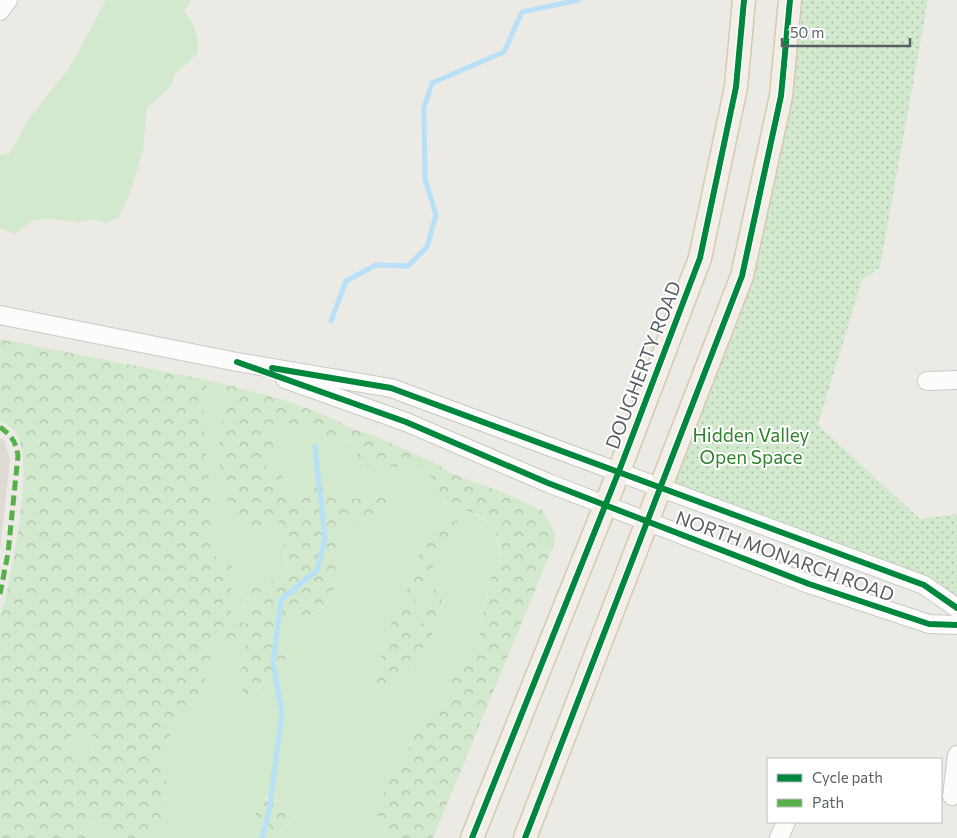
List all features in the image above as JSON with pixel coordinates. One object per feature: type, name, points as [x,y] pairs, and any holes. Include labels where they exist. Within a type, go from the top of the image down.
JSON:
[{"type":"main road","name":"DOUGHERTY ROAD","points":[[472,838],[604,504],[619,471],[700,258],[736,87],[744,0]]},
{"type":"main road","points":[[525,838],[565,738],[658,488],[742,276],[781,96],[790,0]]},
{"type":"street","points":[[0,11],[8,0]]},
{"type":"street","points":[[0,315],[237,362]]},
{"type":"street","name":"NORTH MONARCH ROAD","points":[[237,362],[391,388],[924,585],[957,608]]},
{"type":"street","name":"NORTH MONARCH ROAD","points":[[237,362],[406,422],[604,504],[809,584],[929,624],[957,625]]},
{"type":"street","points":[[926,381],[957,380]]},
{"type":"street","points":[[950,796],[957,755]]},
{"type":"street","points":[[779,838],[786,823]]},
{"type":"shaded area","points":[[0,438],[4,440],[10,460],[0,551]]},
{"type":"green space","points":[[106,0],[191,0],[184,12],[196,31],[198,53],[175,74],[171,86],[147,108],[143,151],[128,199],[118,218],[105,223],[92,219],[79,222],[51,219],[33,220],[15,234],[0,228],[0,155],[10,153],[30,117],[70,67]]},
{"type":"green space","name":"Hidden Valley Open Space","points":[[790,0],[928,0],[880,267],[862,280],[818,425],[920,519],[957,514],[957,608],[924,585],[658,488],[742,276]]},
{"type":"green space","points":[[0,339],[207,380],[203,416],[217,568],[232,564],[231,619],[247,624],[247,604],[250,590],[260,582],[280,580],[288,568],[280,522],[266,528],[240,532],[229,504],[219,463],[219,444],[225,393],[224,384],[288,401],[329,417],[355,430],[375,436],[437,464],[448,472],[504,493],[543,511],[556,535],[552,549],[433,838],[387,838],[384,824],[376,813],[391,776],[408,754],[411,738],[445,702],[456,667],[464,654],[479,646],[482,620],[491,578],[501,557],[497,535],[491,524],[479,515],[444,502],[438,497],[437,484],[419,463],[395,468],[377,463],[359,467],[355,441],[339,440],[331,443],[314,430],[278,421],[279,429],[271,437],[274,445],[272,454],[265,458],[266,468],[279,470],[284,479],[278,495],[290,500],[301,494],[311,481],[325,483],[338,499],[367,499],[377,489],[384,492],[389,508],[382,516],[350,522],[340,529],[337,564],[332,580],[334,596],[322,608],[301,619],[276,619],[273,622],[273,635],[282,637],[291,653],[278,677],[269,682],[263,682],[249,697],[243,693],[240,672],[245,658],[246,640],[214,643],[197,710],[178,716],[161,759],[168,789],[161,825],[152,838],[112,838],[108,832],[90,820],[87,832],[90,838],[0,838],[0,615],[6,597],[17,539],[23,474],[18,436],[11,428],[0,421]],"holes":[[[82,728],[98,739],[81,765],[74,765],[66,742],[72,734]]]},
{"type":"green space","points":[[207,380],[224,384],[225,402],[219,463],[225,494],[232,514],[240,532],[266,527],[279,522],[288,569],[280,580],[260,583],[250,590],[247,604],[247,624],[231,619],[232,564],[217,569],[203,416]]},
{"type":"green space","points":[[278,421],[313,430],[320,433],[331,443],[339,440],[355,441],[360,467],[377,463],[395,468],[419,463],[437,484],[438,497],[444,503],[463,508],[493,525],[501,558],[485,600],[479,646],[456,667],[445,702],[411,738],[408,754],[391,776],[384,824],[387,838],[152,838],[161,825],[168,789],[161,759],[178,715],[197,710],[214,643],[247,640],[245,658],[240,672],[243,693],[249,697],[287,661],[291,653],[282,637],[273,635],[273,622],[276,618],[284,620],[301,619],[315,613],[334,596],[332,580],[337,564],[340,529],[350,522],[381,516],[384,492],[377,489],[367,499],[338,499],[325,483],[311,481],[301,494],[290,500],[277,495],[279,470],[266,468],[265,458],[274,445],[271,437]],"holes":[[[445,525],[441,552],[430,567],[412,608],[409,631],[416,636],[420,631],[436,586],[444,600],[412,674],[394,684],[384,694],[380,693],[376,683],[383,646],[396,611],[405,597],[412,567],[429,538]],[[264,796],[284,802],[289,824],[286,829],[277,833],[255,822]]]},
{"type":"green space","points":[[458,520],[460,531],[441,554],[426,577],[412,615],[409,630],[416,636],[436,585],[447,587],[426,652],[412,674],[394,684],[384,694],[380,693],[376,683],[383,646],[396,611],[405,597],[412,567],[429,538],[445,525]]},
{"type":"green space","points":[[82,728],[98,738],[81,765],[74,765],[66,742],[72,734]]},
{"type":"green space","points":[[264,796],[267,799],[284,802],[289,821],[285,829],[267,836],[257,831],[256,822],[258,804]]},
{"type":"green space","points":[[89,820],[108,832],[112,838],[90,838],[87,832]]},
{"type":"waterway","points":[[331,321],[346,281],[376,265],[408,266],[427,247],[436,215],[425,179],[424,108],[432,83],[504,52],[522,12],[579,0]]},
{"type":"waterway","points":[[262,838],[269,812],[282,713],[273,663],[281,600],[317,570],[325,539],[315,446]]},
{"type":"marked path","points":[[0,427],[13,440],[18,456],[8,553],[0,594]]},
{"type":"cycle path","points":[[472,838],[619,471],[700,258],[736,87],[744,0]]},
{"type":"cycle path","points":[[525,838],[742,276],[781,96],[790,0]]},
{"type":"cycle path","points":[[237,362],[406,422],[548,483],[809,584],[929,624],[957,625]]},
{"type":"cycle path","points":[[272,368],[391,388],[924,585],[957,608]]}]
